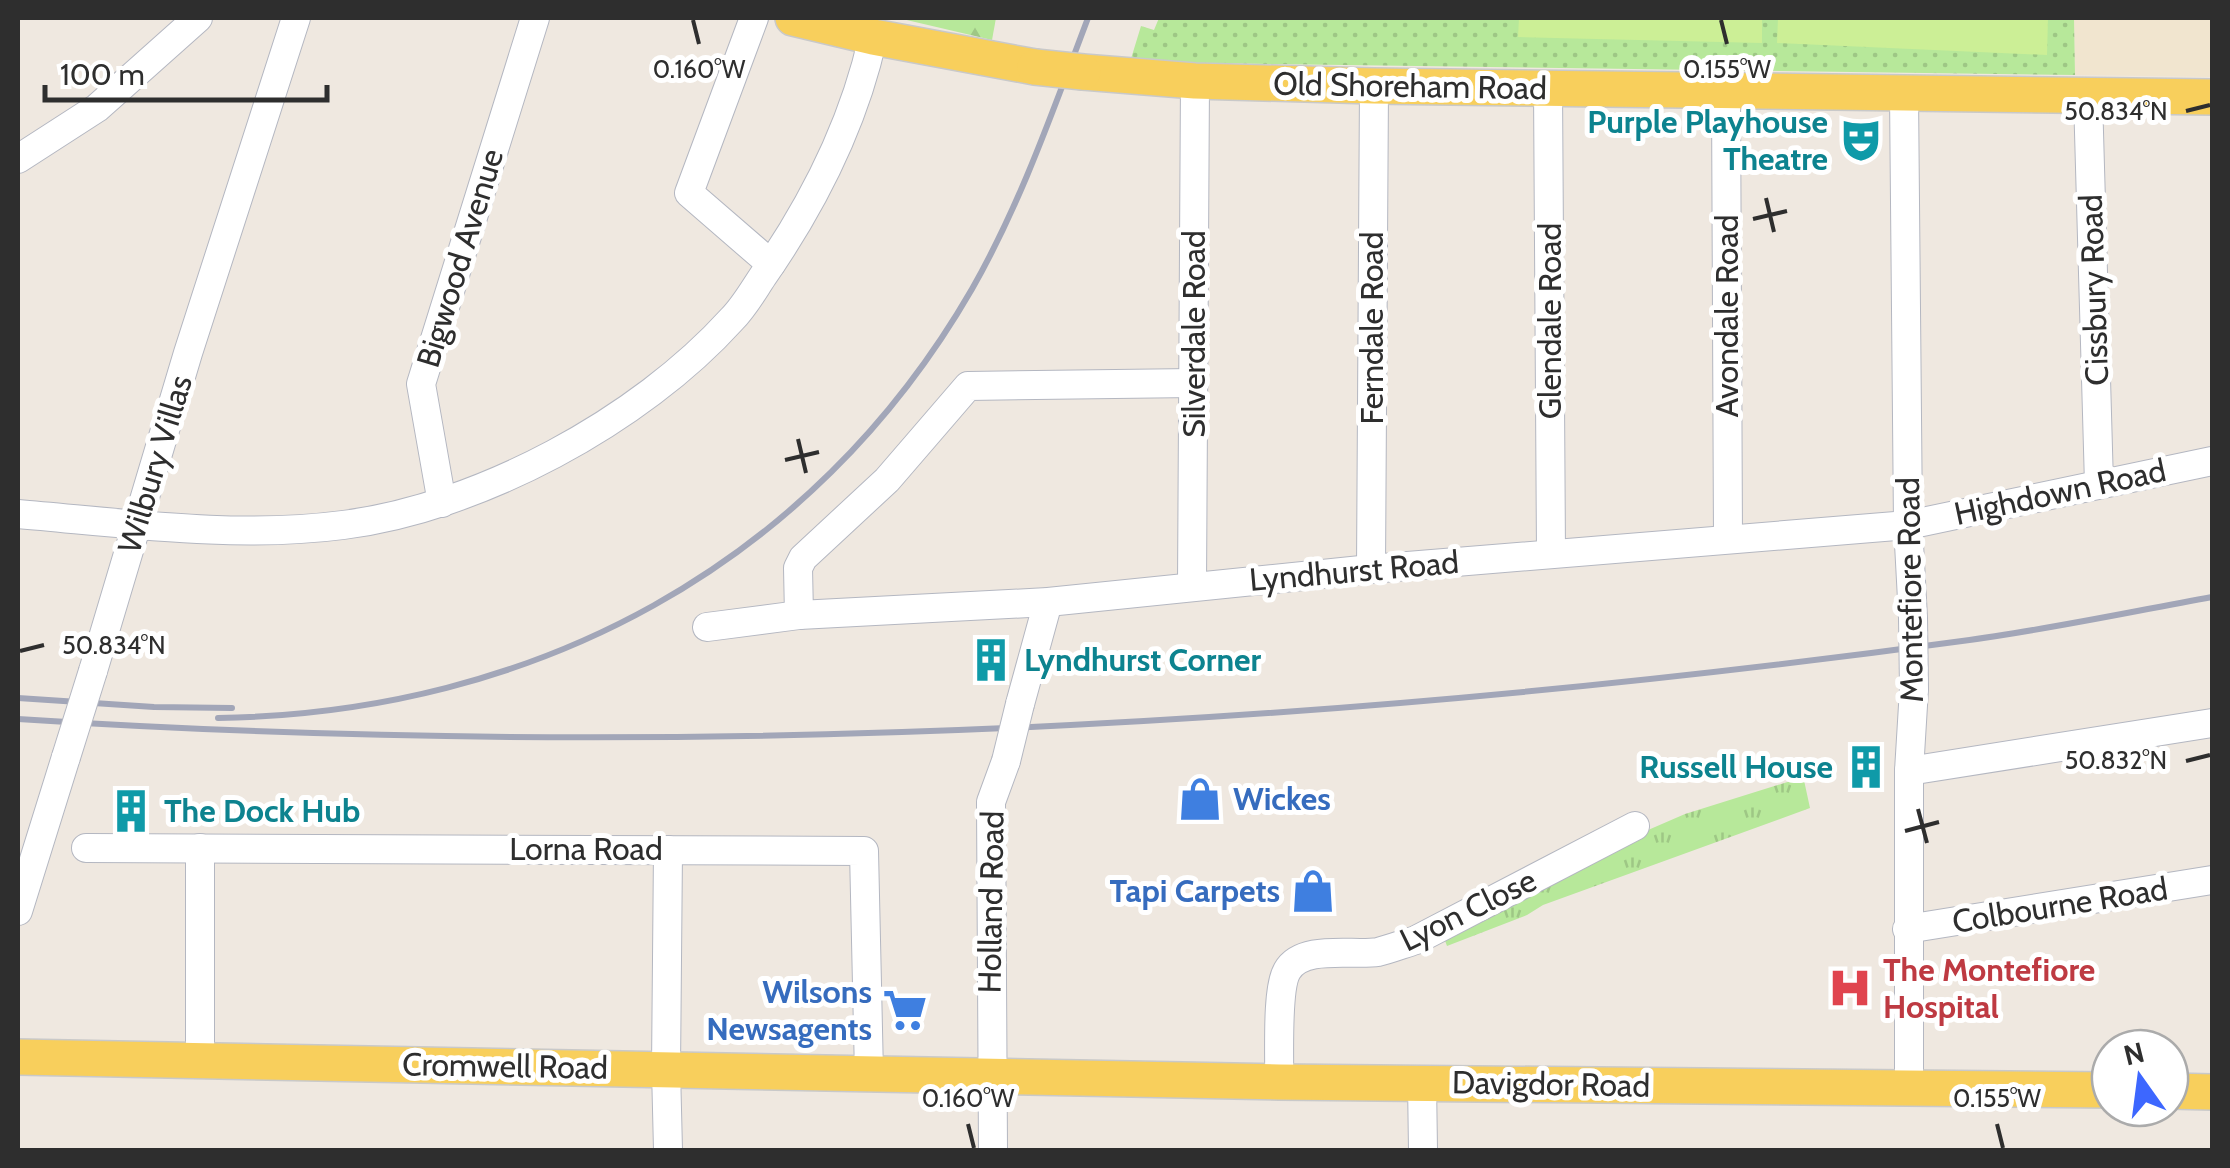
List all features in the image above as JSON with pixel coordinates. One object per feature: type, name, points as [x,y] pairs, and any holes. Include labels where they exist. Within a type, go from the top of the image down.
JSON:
[{"type":"main road","name":"Old Shoreham Road","points":[[793,18],[1034,68],[1195,81],[2212,97]]},
{"type":"main road","name":"Cromwell Road","points":[[18,1058],[993,1077]]},
{"type":"main road","name":"Davigdor Road","points":[[993,1077],[2090,1090]]},
{"type":"street","points":[[18,160],[97,108],[198,18]]},
{"type":"street","name":"Wilbury Villas","points":[[18,911],[235,202],[296,18]]},
{"type":"street","name":"Bigwood Avenue","points":[[442,503],[421,384],[535,18]]},
{"type":"street","points":[[754,18],[688,193],[771,264]]},
{"type":"street","points":[[18,514],[217,529],[340,526],[442,503],[527,466],[614,418],[708,344],[735,316],[780,254],[836,152],[873,37]]},
{"type":"street","name":"Silverdale Road","points":[[1192,586],[1195,81]]},
{"type":"street","name":"Ferndale Road","points":[[1371,570],[1374,86]]},
{"type":"street","name":"Glendale Road","points":[[1548,88],[1551,554]]},
{"type":"street","name":"Avondale Road","points":[[1726,92],[1728,539]]},
{"type":"street","name":"Montefiore Road","points":[[1904,94],[1908,524],[1914,690],[1909,770],[1909,1086]]},
{"type":"street","name":"Cissbury Road","points":[[2088,97],[2100,484]]},
{"type":"street","points":[[799,615],[798,568],[803,558],[887,480],[968,386],[1194,383]]},
{"type":"street","name":"Highdown Road","points":[[1908,524],[2212,461]]},
{"type":"street","name":"Lyndhurst Road","points":[[707,627],[799,615],[1048,602],[1908,524]]},
{"type":"street","name":"Holland Road","points":[[993,1150],[990,802],[1006,761],[1048,602]]},
{"type":"street","points":[[1909,770],[2212,723]]},
{"type":"street","name":"Lyon Close","points":[[1279,1082],[1281,999],[1287,971],[1298,961],[1313,955],[1378,952],[1416,940],[1635,826]]},
{"type":"street","name":"Lorna Road","points":[[86,848],[864,851],[869,1074]]},
{"type":"street","points":[[200,848],[200,1061]]},
{"type":"street","points":[[668,850],[668,1150]]},
{"type":"street","name":"Colbourne Road","points":[[1907,929],[2212,880]]},
{"type":"street","points":[[1422,1082],[1424,1150]]},
{"type":"shaded area","points":[[2074,18],[2212,18],[2212,77],[2075,75]]},
{"type":"green space","points":[[898,18],[996,18],[992,40]]},
{"type":"green space","points":[[1159,18],[2074,18],[2075,75],[1130,62],[1141,26],[1154,30]]},
{"type":"green space","points":[[1519,18],[1762,18],[1762,43],[1518,37]]},
{"type":"green space","points":[[1778,18],[2048,18],[2047,55],[1777,43]]},
{"type":"green space","points":[[1802,771],[1810,808],[1543,905],[1447,946],[1443,935],[1595,853],[1685,814],[1794,780]]},
{"type":"railway","points":[[218,718],[335,709],[447,688],[553,653],[654,606],[746,545],[831,472],[907,387],[972,289],[1021,190],[1088,18]]},
{"type":"railway","points":[[18,719],[261,731],[505,737],[992,729],[1477,696],[1720,671],[1993,637],[2212,597]]},
{"type":"railway","points":[[18,698],[232,708]]},
{"type":"place","name":"Purple Playhouse Theatre","points":[[1861,140]]},
{"type":"place","name":"Lyndhurst Corner","points":[[991,660]]},
{"type":"place","name":"Russell House","points":[[1866,767]]},
{"type":"place","name":"Wickes","points":[[1200,799]]},
{"type":"place","name":"The Dock Hub","points":[[131,811]]},
{"type":"place","name":"Tapi Carpets","points":[[1313,891]]},
{"type":"place","name":"The Montefiore Hospital","points":[[1850,988]]},
{"type":"place","name":"Wilsons Newsagents","points":[[905,1010]]}]
